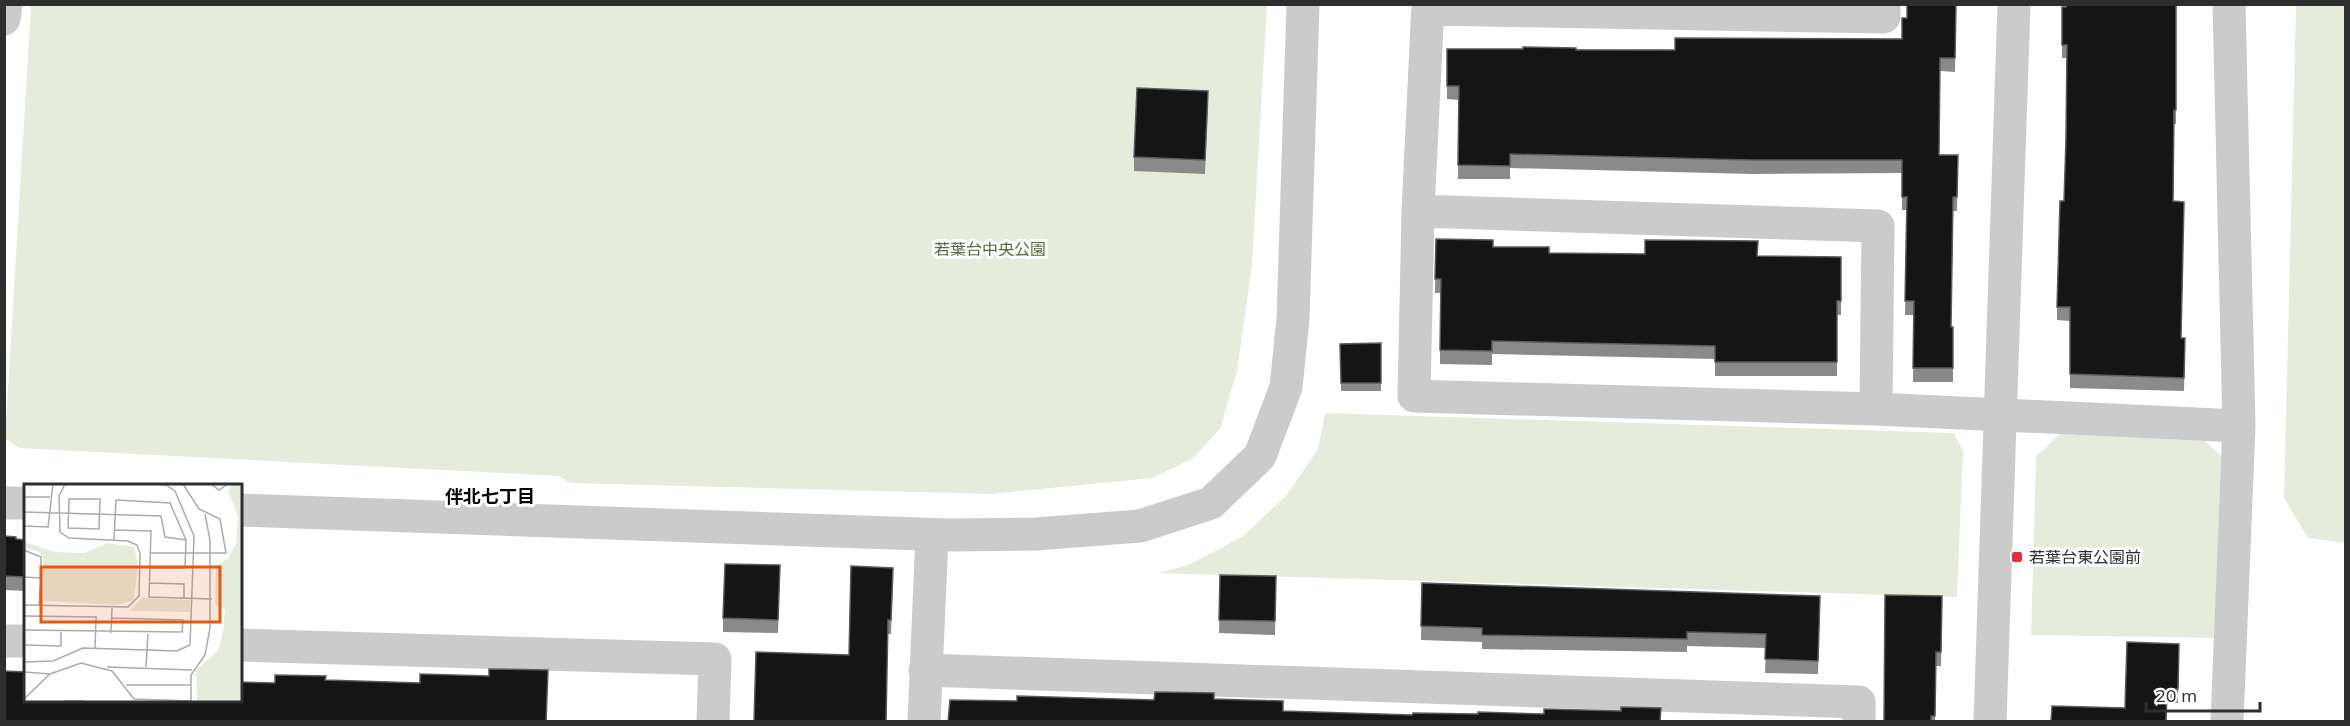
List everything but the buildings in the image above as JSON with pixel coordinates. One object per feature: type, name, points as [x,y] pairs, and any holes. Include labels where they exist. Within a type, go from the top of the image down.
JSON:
[{"type":"street","points":[[4,20],[6,4]]},
{"type":"street","points":[[242,510],[932,535],[1036,534],[1140,526],[1211,504],[1260,456],[1286,387],[1293,319],[1303,4]]},
{"type":"street","points":[[1884,4],[1884,16],[1428,7],[1418,211],[1414,396],[1875,408],[2239,426]]},
{"type":"street","points":[[1990,722],[2014,4]]},
{"type":"street","points":[[2227,722],[2239,426],[2229,4]]},
{"type":"street","points":[[1418,211],[1878,226],[1875,408]]},
{"type":"street","points":[[4,502],[24,503]]},
{"type":"street","points":[[924,722],[932,535]]},
{"type":"street","points":[[4,640],[24,641]]},
{"type":"street","points":[[242,645],[715,659],[713,722]]},
{"type":"street","points":[[925,670],[1859,702],[1859,722]]},
{"type":"green space","name":"若葉台中央公園","points":[[31,5],[1267,5],[1252,266],[1237,371],[1220,429],[1192,459],[1152,478],[991,494],[570,483],[559,476],[19,448],[5,438]]},
{"type":"green space","points":[[2296,5],[2345,5],[2345,543],[2308,538],[2284,498]]},
{"type":"green space","points":[[1325,413],[1954,433],[1963,451],[1957,597],[1158,573],[1188,565],[1242,537],[1286,496],[1318,449]]},
{"type":"green space","points":[[2060,434],[2205,441],[2222,457],[2219,638],[2031,635],[2036,457]]},
{"type":"place","name":"若葉台東公園前","points":[[2017,557]]},
{"type":"district","name":"伴北七丁目","points":[[490,497]]}]
